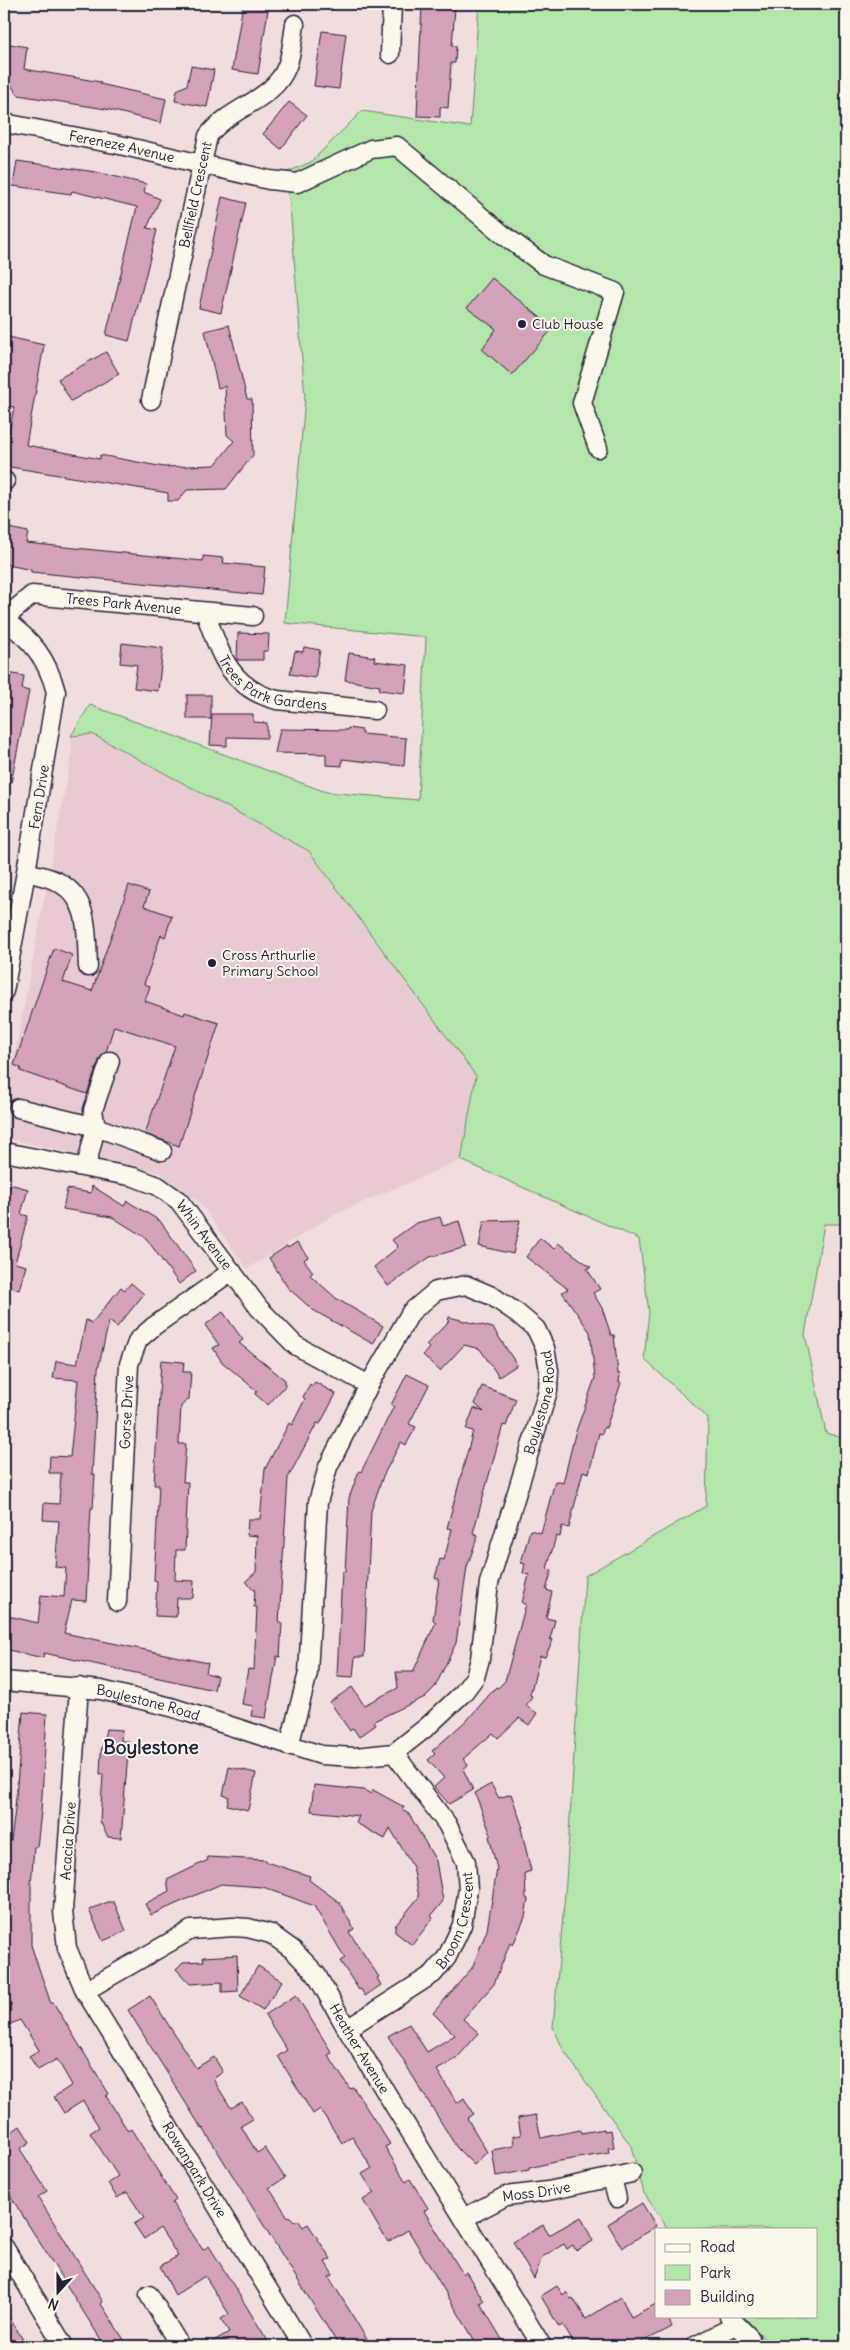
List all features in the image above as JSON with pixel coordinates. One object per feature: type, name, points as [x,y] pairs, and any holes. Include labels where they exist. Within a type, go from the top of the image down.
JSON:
[{"type":"street","points":[[390,54],[392,4]]},
{"type":"street","name":"Bellfield Crescent","points":[[151,400],[208,136],[226,116],[270,90],[279,80],[287,66],[295,24]]},
{"type":"street","name":"Fereneze Avenue","points":[[4,123],[120,145],[269,180],[298,183],[370,149],[396,146],[500,232],[544,265],[615,292],[582,403],[598,448]]},
{"type":"street","name":"Trees Park Avenue","points":[[4,619],[32,595],[253,616]]},
{"type":"street","name":"Trees Park Gardens","points":[[205,612],[226,664],[235,676],[256,692],[277,700],[375,710]]},
{"type":"street","name":"Fern Drive","points":[[4,619],[20,631],[37,650],[50,670],[56,692],[4,992]]},
{"type":"street","points":[[26,872],[59,882],[72,892],[82,904],[88,967]]},
{"type":"street","points":[[86,1168],[96,1127],[93,1110],[110,1061]]},
{"type":"street","points":[[18,1108],[96,1127],[162,1151]]},
{"type":"street","name":"Whin Avenue","points":[[4,1152],[134,1177],[158,1186],[178,1201],[259,1308],[295,1345],[369,1385]]},
{"type":"street","name":"Gorse Drive","points":[[118,1602],[129,1364],[138,1340],[154,1326],[232,1271]]},
{"type":"street","name":"Boylestone Road","points":[[4,1681],[101,1690],[171,1707],[289,1746],[321,1755],[355,1757],[394,1753],[428,1726],[463,1693],[476,1677],[489,1583],[548,1391],[549,1370],[545,1348],[536,1330],[517,1313],[492,1296],[466,1285],[436,1291],[411,1312],[369,1385],[328,1467],[318,1502],[308,1673],[289,1746]]},
{"type":"street","name":"Acacia Drive","points":[[79,1687],[63,1911],[68,1948],[86,1991]]},
{"type":"street","name":"Broom Crescent","points":[[347,2029],[433,1974],[447,1956],[462,1925],[468,1889],[466,1862],[447,1824],[394,1753]]},
{"type":"street","name":"Heather Avenue","points":[[86,1991],[191,1930],[233,1927],[248,1928],[271,1934],[293,1950],[316,1974],[347,2029],[542,2346]]},
{"type":"street","name":"Rowanpark Drive","points":[[86,1991],[303,2346]]},
{"type":"street","name":"Moss Drive","points":[[464,2218],[506,2196],[548,2191],[632,2173]]},
{"type":"street","points":[[612,2178],[617,2198]]},
{"type":"street","points":[[4,2247],[64,2346]]},
{"type":"street","points":[[149,2295],[180,2346]]},
{"type":"street","points":[[695,2346],[732,2320],[750,2338]]},
{"type":"shaded area","name":"Cross Arthurlie Primary School","points":[[92,734],[309,851],[476,1076],[461,1160],[335,1214],[247,1269],[200,1203],[160,1173],[10,1139],[4,1132],[4,1110],[72,753],[71,736]]},
{"type":"green space","points":[[479,4],[846,4],[846,1224],[824,1224],[805,1334],[826,1433],[846,1439],[846,2346],[771,2346],[745,2318],[818,2318],[818,2228],[667,2228],[644,2193],[631,2146],[564,2051],[553,2027],[566,1882],[585,1576],[706,1506],[708,1418],[644,1359],[649,1312],[639,1239],[461,1160],[476,1076],[309,851],[92,734],[71,736],[90,705],[326,792],[418,800],[426,637],[285,623],[305,398],[290,206],[285,173],[311,162],[362,111],[470,127]]},
{"type":"building","points":[[243,4],[269,4],[258,74],[232,70]]},
{"type":"building","points":[[422,4],[455,7],[452,46],[456,46],[455,63],[451,63],[448,108],[440,107],[440,117],[417,116]]},
{"type":"building","points":[[322,31],[346,34],[339,89],[314,86]]},
{"type":"building","points":[[4,43],[27,47],[24,69],[101,82],[100,84],[166,99],[161,123],[106,109],[18,95],[4,75]]},
{"type":"building","points":[[191,66],[214,70],[207,107],[175,101],[177,90],[187,85]]},
{"type":"building","points":[[289,102],[307,115],[281,149],[263,134]]},
{"type":"building","points":[[17,161],[96,172],[146,184],[144,192],[160,199],[147,228],[157,230],[129,341],[106,335],[137,207],[72,191],[71,194],[13,186]]},
{"type":"building","points":[[222,197],[246,203],[221,313],[199,308]]},
{"type":"building","name":"Club House","points":[[492,278],[553,328],[512,375],[482,349],[496,329],[467,308]]},
{"type":"building","points":[[229,325],[247,399],[252,399],[253,455],[226,489],[187,490],[178,501],[168,501],[168,493],[4,466],[4,443],[7,443],[14,407],[4,405],[4,336],[44,345],[26,445],[100,459],[100,455],[164,467],[215,465],[234,441],[227,435],[225,386],[218,388],[205,331]]},
{"type":"building","points":[[106,352],[119,374],[71,401],[58,379]]},
{"type":"building","points":[[4,527],[28,532],[26,543],[203,561],[203,556],[224,558],[223,563],[265,567],[262,595],[31,572],[31,570],[4,564]]},
{"type":"building","points":[[238,633],[269,634],[268,651],[263,651],[263,660],[237,660]]},
{"type":"building","points":[[122,643],[163,648],[158,691],[134,688],[137,665],[120,663]]},
{"type":"building","points":[[304,647],[320,650],[315,678],[290,674],[295,651],[303,652]]},
{"type":"building","points":[[349,653],[375,657],[374,661],[408,665],[405,693],[379,690],[380,686],[345,680]]},
{"type":"building","points":[[8,673],[24,676],[22,689],[29,691],[11,783],[4,782],[4,693]]},
{"type":"building","points":[[187,695],[211,695],[211,719],[187,719]]},
{"type":"building","points":[[212,714],[253,714],[253,722],[267,723],[267,738],[227,737],[227,746],[210,745]]},
{"type":"building","points":[[348,728],[362,730],[362,734],[406,738],[404,766],[342,759],[342,766],[326,765],[326,754],[275,753],[280,729],[347,730]]},
{"type":"building","points":[[129,885],[149,892],[144,906],[172,916],[165,937],[161,935],[144,984],[150,986],[145,1001],[184,1015],[185,1012],[219,1023],[179,1146],[145,1134],[175,1046],[114,1026],[106,1052],[100,1058],[87,1094],[20,1071],[21,1068],[14,1065],[54,948],[72,955],[63,982],[92,991]]},
{"type":"building","points":[[10,1184],[28,1189],[21,1214],[28,1216],[15,1263],[26,1266],[19,1290],[4,1286],[4,1192],[7,1192]]},
{"type":"building","points":[[92,1186],[124,1206],[127,1201],[160,1221],[196,1271],[179,1284],[146,1238],[112,1217],[63,1209],[67,1189],[91,1193]]},
{"type":"building","points":[[440,1217],[443,1226],[459,1221],[466,1247],[430,1257],[388,1286],[374,1267],[398,1247],[392,1240],[416,1223]]},
{"type":"building","points":[[520,1220],[513,1254],[479,1246],[484,1221]]},
{"type":"building","points":[[540,1238],[554,1249],[558,1243],[591,1267],[587,1269],[600,1289],[593,1293],[602,1308],[611,1335],[614,1335],[618,1374],[620,1374],[619,1383],[621,1383],[606,1428],[604,1427],[602,1434],[599,1433],[589,1473],[583,1471],[569,1528],[562,1526],[560,1537],[556,1536],[547,1569],[552,1570],[546,1590],[552,1592],[546,1618],[555,1620],[550,1639],[553,1640],[545,1657],[540,1656],[530,1695],[532,1696],[526,1706],[537,1713],[529,1725],[519,1718],[498,1738],[493,1733],[463,1759],[468,1765],[463,1769],[473,1790],[449,1804],[434,1787],[444,1778],[428,1760],[435,1754],[432,1751],[469,1718],[496,1687],[498,1688],[505,1681],[526,1604],[522,1603],[529,1575],[523,1573],[525,1564],[521,1563],[530,1530],[541,1533],[555,1481],[563,1483],[575,1434],[595,1378],[590,1332],[562,1292],[568,1289],[526,1257]]},
{"type":"building","points":[[297,1242],[308,1257],[304,1260],[313,1272],[310,1275],[337,1299],[383,1326],[373,1344],[313,1310],[288,1288],[269,1258]]},
{"type":"building","points":[[131,1283],[144,1294],[117,1327],[109,1321],[98,1369],[92,1474],[95,1474],[93,1508],[91,1508],[86,1601],[72,1600],[64,1633],[208,1663],[206,1673],[217,1676],[214,1690],[44,1653],[43,1658],[4,1649],[4,1615],[38,1623],[41,1595],[64,1597],[66,1568],[55,1567],[59,1521],[43,1520],[44,1503],[59,1504],[61,1473],[49,1473],[50,1456],[70,1457],[78,1380],[53,1378],[56,1361],[77,1364],[86,1320],[92,1323],[121,1287],[125,1290]]},
{"type":"building","points":[[223,1312],[243,1340],[239,1343],[285,1380],[285,1386],[268,1405],[255,1394],[257,1391],[222,1362],[213,1348],[219,1345],[205,1325]]},
{"type":"building","points":[[449,1317],[493,1328],[517,1365],[499,1377],[480,1349],[464,1345],[440,1371],[423,1355],[429,1348],[426,1345],[448,1322]]},
{"type":"building","points":[[161,1360],[184,1362],[183,1372],[191,1372],[189,1399],[181,1406],[179,1444],[186,1444],[183,1482],[188,1482],[185,1550],[176,1550],[175,1580],[194,1581],[193,1598],[177,1598],[176,1617],[155,1616],[157,1581],[154,1580],[159,1485],[154,1485]]},
{"type":"building","points":[[407,1374],[429,1385],[409,1424],[416,1427],[406,1445],[401,1442],[383,1476],[371,1511],[364,1657],[355,1657],[353,1677],[337,1676],[342,1572],[345,1572],[349,1498],[359,1471],[361,1472],[394,1406],[391,1405]]},
{"type":"building","points":[[315,1382],[336,1394],[320,1424],[317,1423],[288,1478],[279,1623],[282,1623],[280,1657],[277,1656],[266,1718],[251,1716],[253,1706],[242,1704],[248,1669],[254,1670],[257,1607],[254,1607],[255,1589],[252,1589],[246,1581],[256,1572],[257,1536],[247,1535],[248,1519],[260,1519],[265,1469],[289,1423],[292,1425],[310,1384],[312,1386]]},
{"type":"building","points":[[482,1386],[516,1399],[506,1426],[503,1425],[473,1533],[478,1535],[467,1567],[456,1643],[435,1687],[425,1697],[374,1721],[376,1725],[359,1737],[353,1728],[350,1731],[330,1702],[352,1687],[364,1705],[398,1688],[396,1672],[413,1672],[436,1622],[433,1620],[439,1579],[435,1578],[440,1559],[444,1560],[452,1529],[447,1528],[473,1431],[466,1429],[474,1408],[484,1412],[475,1404]]},
{"type":"building","points":[[23,1712],[47,1714],[41,1812],[37,1847],[34,1847],[31,1885],[31,1945],[51,2004],[53,2002],[109,2094],[106,2096],[128,2131],[131,2129],[176,2200],[172,2203],[203,2250],[209,2246],[271,2346],[205,2346],[229,2332],[221,2319],[229,2314],[205,2276],[175,2295],[160,2266],[178,2256],[160,2228],[144,2239],[134,2224],[144,2218],[127,2192],[117,2198],[108,2183],[118,2176],[90,2133],[99,2127],[83,2101],[64,2113],[54,2097],[72,2085],[57,2059],[38,2070],[29,2056],[39,2050],[20,2020],[4,2027],[4,2009],[11,2006],[4,1985],[4,1899],[8,1841],[11,1841],[15,1809]]},
{"type":"building","points":[[106,1729],[122,1730],[121,1741],[129,1741],[121,1838],[108,1837],[100,1821],[103,1774],[100,1774],[101,1752]]},
{"type":"building","points":[[229,1767],[256,1773],[248,1810],[227,1805],[229,1797],[223,1795]]},
{"type":"building","points":[[491,1784],[499,1798],[511,1794],[523,1828],[521,1828],[531,1871],[525,1873],[526,1898],[528,1899],[525,1917],[513,1945],[510,1943],[494,1984],[463,2019],[479,2033],[456,2059],[437,2070],[457,2103],[464,2098],[473,2114],[467,2118],[487,2152],[474,2165],[457,2148],[388,2036],[409,2024],[427,2052],[455,2035],[433,2013],[472,1968],[487,1930],[497,1869],[489,1836],[491,1835],[475,1793]]},
{"type":"building","points":[[314,1785],[364,1790],[371,1794],[373,1790],[404,1807],[402,1810],[409,1814],[436,1861],[443,1901],[431,1916],[433,1918],[412,1945],[395,1932],[395,1926],[419,1897],[413,1867],[390,1828],[385,1839],[356,1823],[359,1816],[311,1811]]},
{"type":"building","points":[[207,1857],[266,1860],[266,1862],[310,1876],[309,1880],[339,1902],[354,1929],[349,1932],[379,1977],[377,1978],[381,1985],[365,1996],[340,1961],[345,1958],[314,1906],[263,1887],[221,1884],[151,1915],[145,1904],[169,1891],[167,1880],[208,1860]]},
{"type":"building","points":[[108,1902],[114,1902],[126,1931],[103,1941],[89,1910]]},
{"type":"building","points":[[237,1955],[238,1991],[222,1992],[222,1982],[190,1984],[176,1969],[183,1962],[204,1961],[203,1957]]},
{"type":"building","points":[[258,1966],[282,1981],[263,2010],[240,1996]]},
{"type":"building","points":[[296,1995],[332,2053],[328,2055],[350,2089],[353,2087],[390,2144],[385,2147],[406,2182],[410,2179],[428,2208],[424,2211],[463,2274],[466,2272],[484,2301],[480,2303],[506,2346],[478,2346],[408,2230],[388,2242],[378,2226],[363,2200],[374,2193],[362,2174],[372,2168],[352,2137],[342,2143],[320,2109],[313,2114],[278,2056],[287,2050],[265,2015]]},
{"type":"building","points":[[150,1996],[196,2068],[214,2057],[223,2072],[213,2079],[231,2108],[242,2102],[253,2119],[241,2126],[257,2153],[265,2148],[285,2178],[269,2188],[288,2217],[290,2216],[294,2222],[298,2220],[303,2227],[308,2224],[331,2259],[325,2262],[333,2275],[329,2277],[371,2346],[339,2346],[128,2010]]},
{"type":"building","points":[[536,2115],[541,2138],[580,2130],[581,2133],[604,2129],[604,2131],[611,2130],[614,2147],[608,2148],[609,2153],[554,2162],[529,2168],[529,2170],[496,2176],[492,2150],[514,2146],[513,2136],[521,2135],[518,2118]]},
{"type":"building","points":[[20,2126],[30,2142],[20,2149],[47,2191],[38,2197],[128,2346],[105,2346],[4,2186],[4,2137]]},
{"type":"building","points":[[642,2203],[656,2226],[622,2248],[608,2224]]},
{"type":"building","points":[[581,2217],[593,2241],[576,2251],[573,2245],[567,2249],[564,2244],[542,2257],[534,2279],[513,2242],[543,2225],[549,2235]]},
{"type":"building","points":[[557,2286],[563,2295],[566,2292],[571,2299],[573,2298],[586,2319],[621,2297],[631,2317],[655,2305],[655,2318],[668,2318],[672,2327],[634,2346],[575,2346],[563,2325],[559,2327],[541,2296]]},
{"type":"building","points":[[4,2309],[15,2327],[27,2346],[4,2346]]},
{"type":"place","name":"Club House","points":[[522,324]]},
{"type":"place","name":"Cross Arthurlie Primary School","points":[[212,963]]},
{"type":"district","name":"Boylestone","points":[[151,1747]]}]
